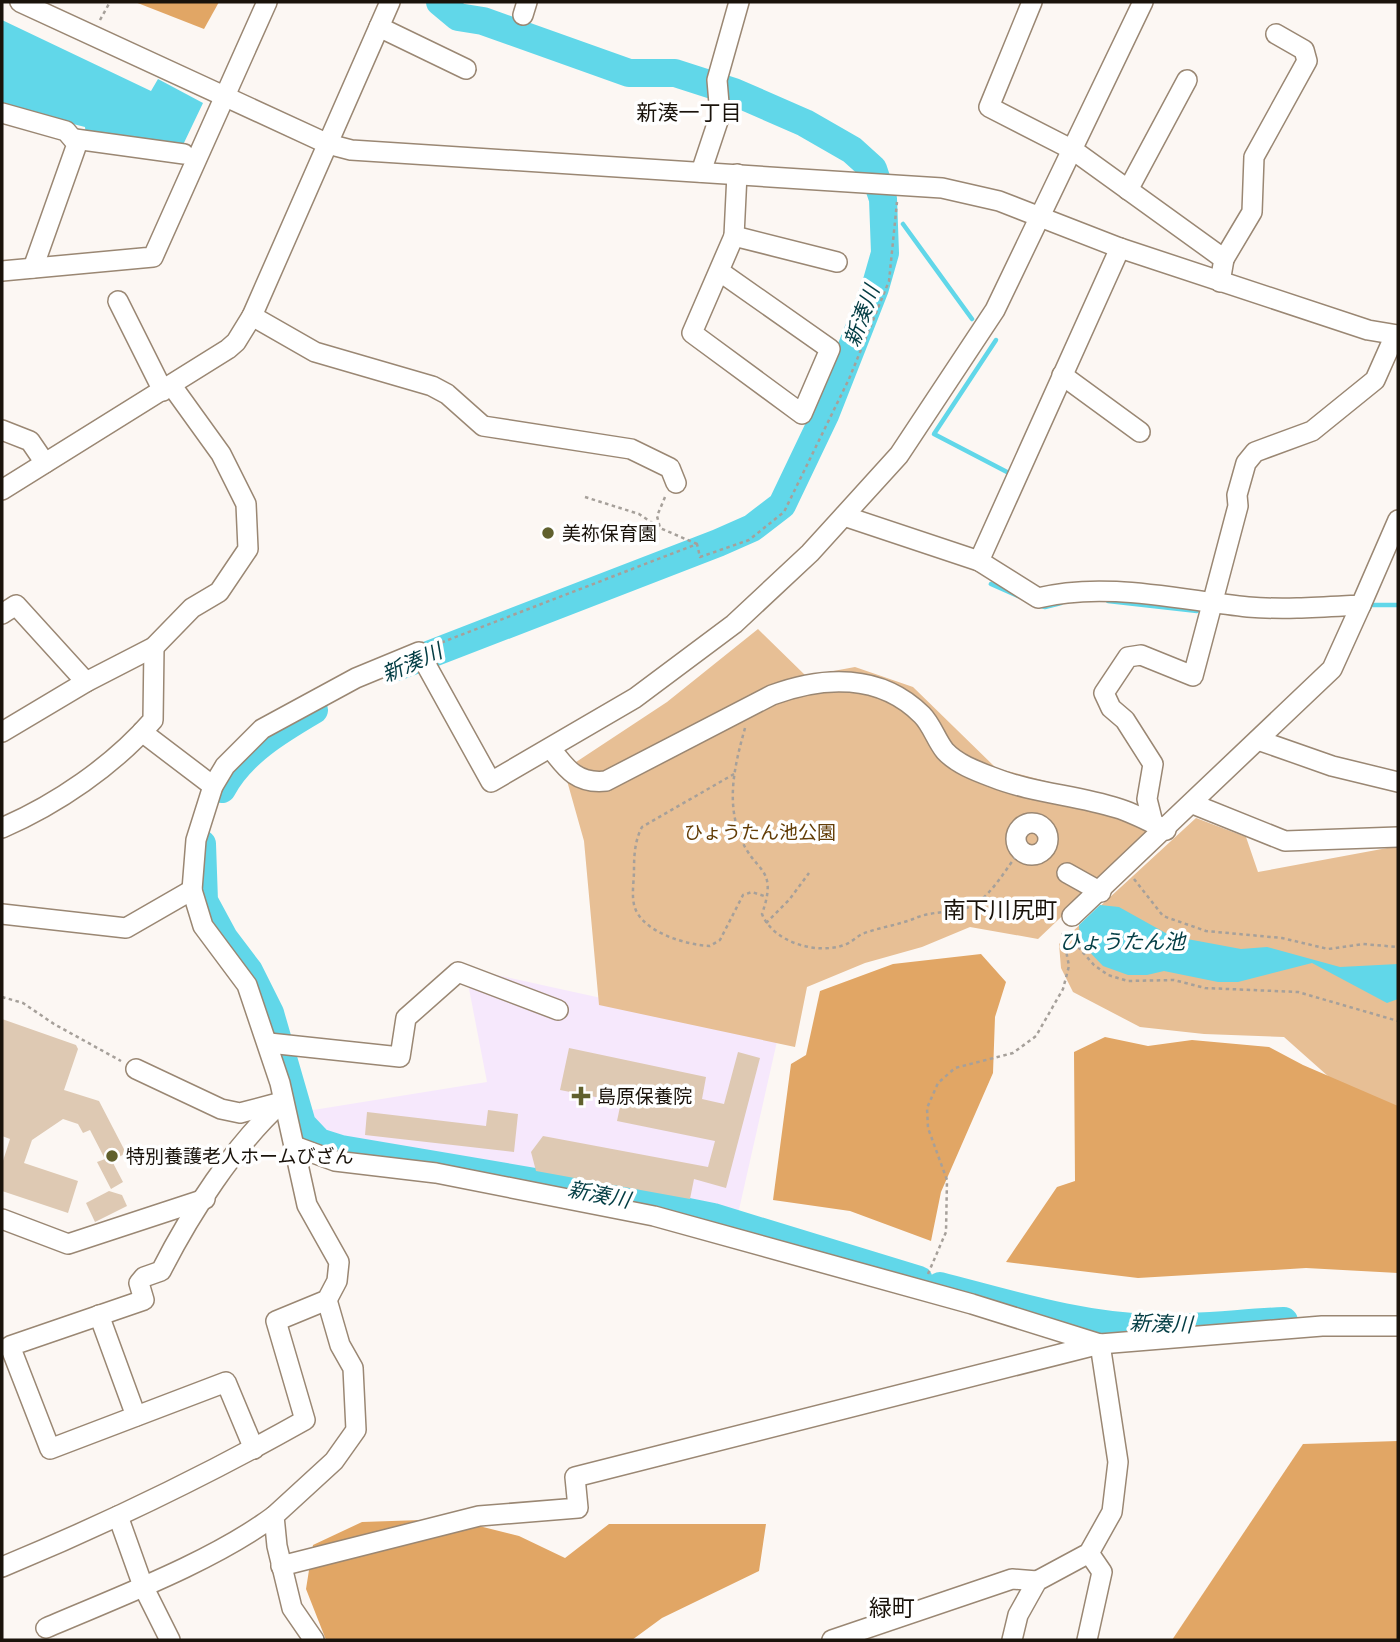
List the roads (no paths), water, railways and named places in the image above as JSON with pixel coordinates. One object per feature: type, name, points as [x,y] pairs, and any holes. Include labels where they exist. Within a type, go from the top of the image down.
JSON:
[{"type":"street","points":[[20,2],[328,144],[351,150],[942,188],[999,201],[1120,248],[1220,282],[1367,330],[1397,336],[1376,380],[1312,431],[1255,452],[1246,463],[1237,495],[1238,506],[1192,676],[1140,655],[1129,657],[1104,693],[1111,708],[1125,720],[1153,764],[1147,799],[1159,827]]},
{"type":"street","points":[[2,271],[147,260],[153,257],[267,2]]},
{"type":"street","points":[[2,490],[168,388],[236,342],[251,316],[390,2]]},
{"type":"street","points":[[701,172],[720,115],[718,87],[739,2]]},
{"type":"street","points":[[1032,2],[989,107],[1073,150],[1224,259]]},
{"type":"street","points":[[2,1567],[118,1516],[254,1449],[304,1420],[276,1321],[327,1300],[337,1281],[339,1262],[307,1205],[297,1147],[282,1102],[275,1043],[247,985],[203,926],[192,890],[196,840],[213,786],[240,748],[262,729],[356,678],[421,656],[491,782],[552,750],[635,698],[734,624],[810,553],[899,455],[956,370],[995,310],[1143,2]]},
{"type":"street","points":[[379,27],[466,69]]},
{"type":"street","points":[[1220,282],[1224,259],[1252,212],[1254,157],[1307,61],[1304,50],[1276,34]]},
{"type":"street","points":[[1128,190],[1187,80]]},
{"type":"street","points":[[2,113],[66,131],[75,139],[78,149],[33,268]]},
{"type":"street","points":[[75,139],[184,154]]},
{"type":"street","points":[[719,271],[830,349],[802,414],[692,333],[734,236],[737,174]]},
{"type":"street","points":[[734,236],[837,262]]},
{"type":"street","points":[[979,561],[1120,248]]},
{"type":"street","points":[[2,732],[86,682],[154,647],[192,608],[219,592],[248,549],[246,504],[221,454],[168,388],[118,302]]},
{"type":"street","points":[[251,316],[315,352],[432,386],[447,394],[483,426],[631,449],[670,468],[676,483]]},
{"type":"street","points":[[1062,375],[1140,432]]},
{"type":"street","points":[[2,430],[30,441],[45,463]]},
{"type":"street","points":[[844,516],[979,561],[1038,598],[1080,589],[1212,603],[1312,608],[1361,605]]},
{"type":"street","points":[[1072,916],[1126,868],[1159,827],[1193,804],[1332,669],[1398,520]]},
{"type":"street","points":[[2,614],[16,606],[86,682]]},
{"type":"street","points":[[2,828],[27,817],[76,787],[153,720],[154,647]]},
{"type":"street","points":[[552,750],[572,774],[587,781],[606,782],[751,706],[799,685],[856,681],[877,687],[922,715],[945,750],[968,768],[1030,789],[1115,807],[1159,827]]},
{"type":"street","points":[[142,732],[213,786]]},
{"type":"street","points":[[1258,740],[1332,766],[1398,782]]},
{"type":"street","points":[[1193,804],[1285,841],[1398,837]]},
{"type":"street","points":[[1067,873],[1101,892]]},
{"type":"street","points":[[2,914],[125,928],[192,890]]},
{"type":"street","points":[[275,1043],[400,1057],[405,1018],[458,972],[558,1010]]},
{"type":"street","points":[[136,1069],[221,1109],[240,1113],[282,1102]]},
{"type":"street","points":[[254,1449],[226,1382],[50,1449],[10,1346],[144,1300],[139,1283],[144,1277],[161,1270],[251,1130],[282,1102]]},
{"type":"street","points":[[297,1147],[335,1161],[436,1173],[654,1216],[920,1290],[1100,1344]]},
{"type":"street","points":[[2,1219],[68,1244],[205,1199]]},
{"type":"street","points":[[46,1628],[143,1586],[256,1530],[334,1461],[356,1430],[353,1368],[340,1345],[327,1300]]},
{"type":"street","points":[[99,1315],[136,1416]]},
{"type":"street","points":[[281,1566],[479,1516],[578,1508],[575,1477],[1100,1344],[1322,1326],[1398,1326]]},
{"type":"street","points":[[1012,1640],[1018,1615],[1037,1581],[1089,1553],[1112,1512],[1118,1462],[1100,1344]]},
{"type":"street","points":[[118,1516],[143,1586],[170,1640]]},
{"type":"street","points":[[274,1516],[281,1566],[292,1608],[314,1640]]},
{"type":"street","points":[[1087,1640],[1102,1572],[1089,1553]]},
{"type":"street","points":[[832,1640],[1012,1579],[1037,1581]]},
{"type":"water","points":[[436,2],[446,2],[453,8],[533,39],[448,18],[442,15]]},
{"type":"water","points":[[2,20],[151,91],[158,79],[203,103],[182,147],[86,138],[85,127],[2,106]]},
{"type":"water","name":"ひょうたん池","points":[[1100,905],[1119,907],[1171,936],[1241,949],[1267,947],[1340,967],[1398,964],[1398,999],[1387,1003],[1312,963],[1238,982],[1218,982],[1164,971],[1128,975],[1103,966],[1080,942],[1079,925]]},
{"type":"waterway","name":"新湊川","points":[[397,667],[718,543],[752,528],[782,505],[825,415],[875,288],[885,253],[883,199],[873,169],[852,150],[805,123],[734,92],[675,73],[629,73],[483,21],[458,17],[440,2]]},
{"type":"waterway","name":"新湊川","points":[[883,199],[888,205]]},
{"type":"waterway","points":[[903,224],[972,319]]},
{"type":"waterway","points":[[996,340],[934,434],[1007,472]]},
{"type":"waterway","points":[[991,584],[1018,596]]},
{"type":"waterway","points":[[1108,601],[1197,611]]},
{"type":"waterway","points":[[1039,605],[1045,607],[1061,603]]},
{"type":"waterway","points":[[1369,605],[1398,605]]},
{"type":"waterway","name":"新湊川","points":[[222,789],[250,753],[314,710]]},
{"type":"waterway","name":"新湊川","points":[[202,844],[204,901],[224,938],[249,971],[270,1013],[302,1124],[319,1142],[341,1149],[564,1187],[713,1217],[919,1280]]},
{"type":"waterway","name":"新湊川","points":[[940,1286],[1074,1319],[1128,1327],[1171,1328],[1284,1321]]},
{"type":"place","name":"美祢保育園","points":[[548,533]]},
{"type":"place","name":"島原保養院","points":[[581,1096]]},
{"type":"place","name":"特別養護老人ホームびざん","points":[[112,1156]]},
{"type":"district","name":"新湊一丁目","points":[[689,113]]},
{"type":"district","name":"南下川尻町","points":[[1000,910]]},
{"type":"district","name":"緑町","points":[[892,1608]]},
{"type":"park label","name":"ひょうたん池公園","points":[[760,832]]}]
